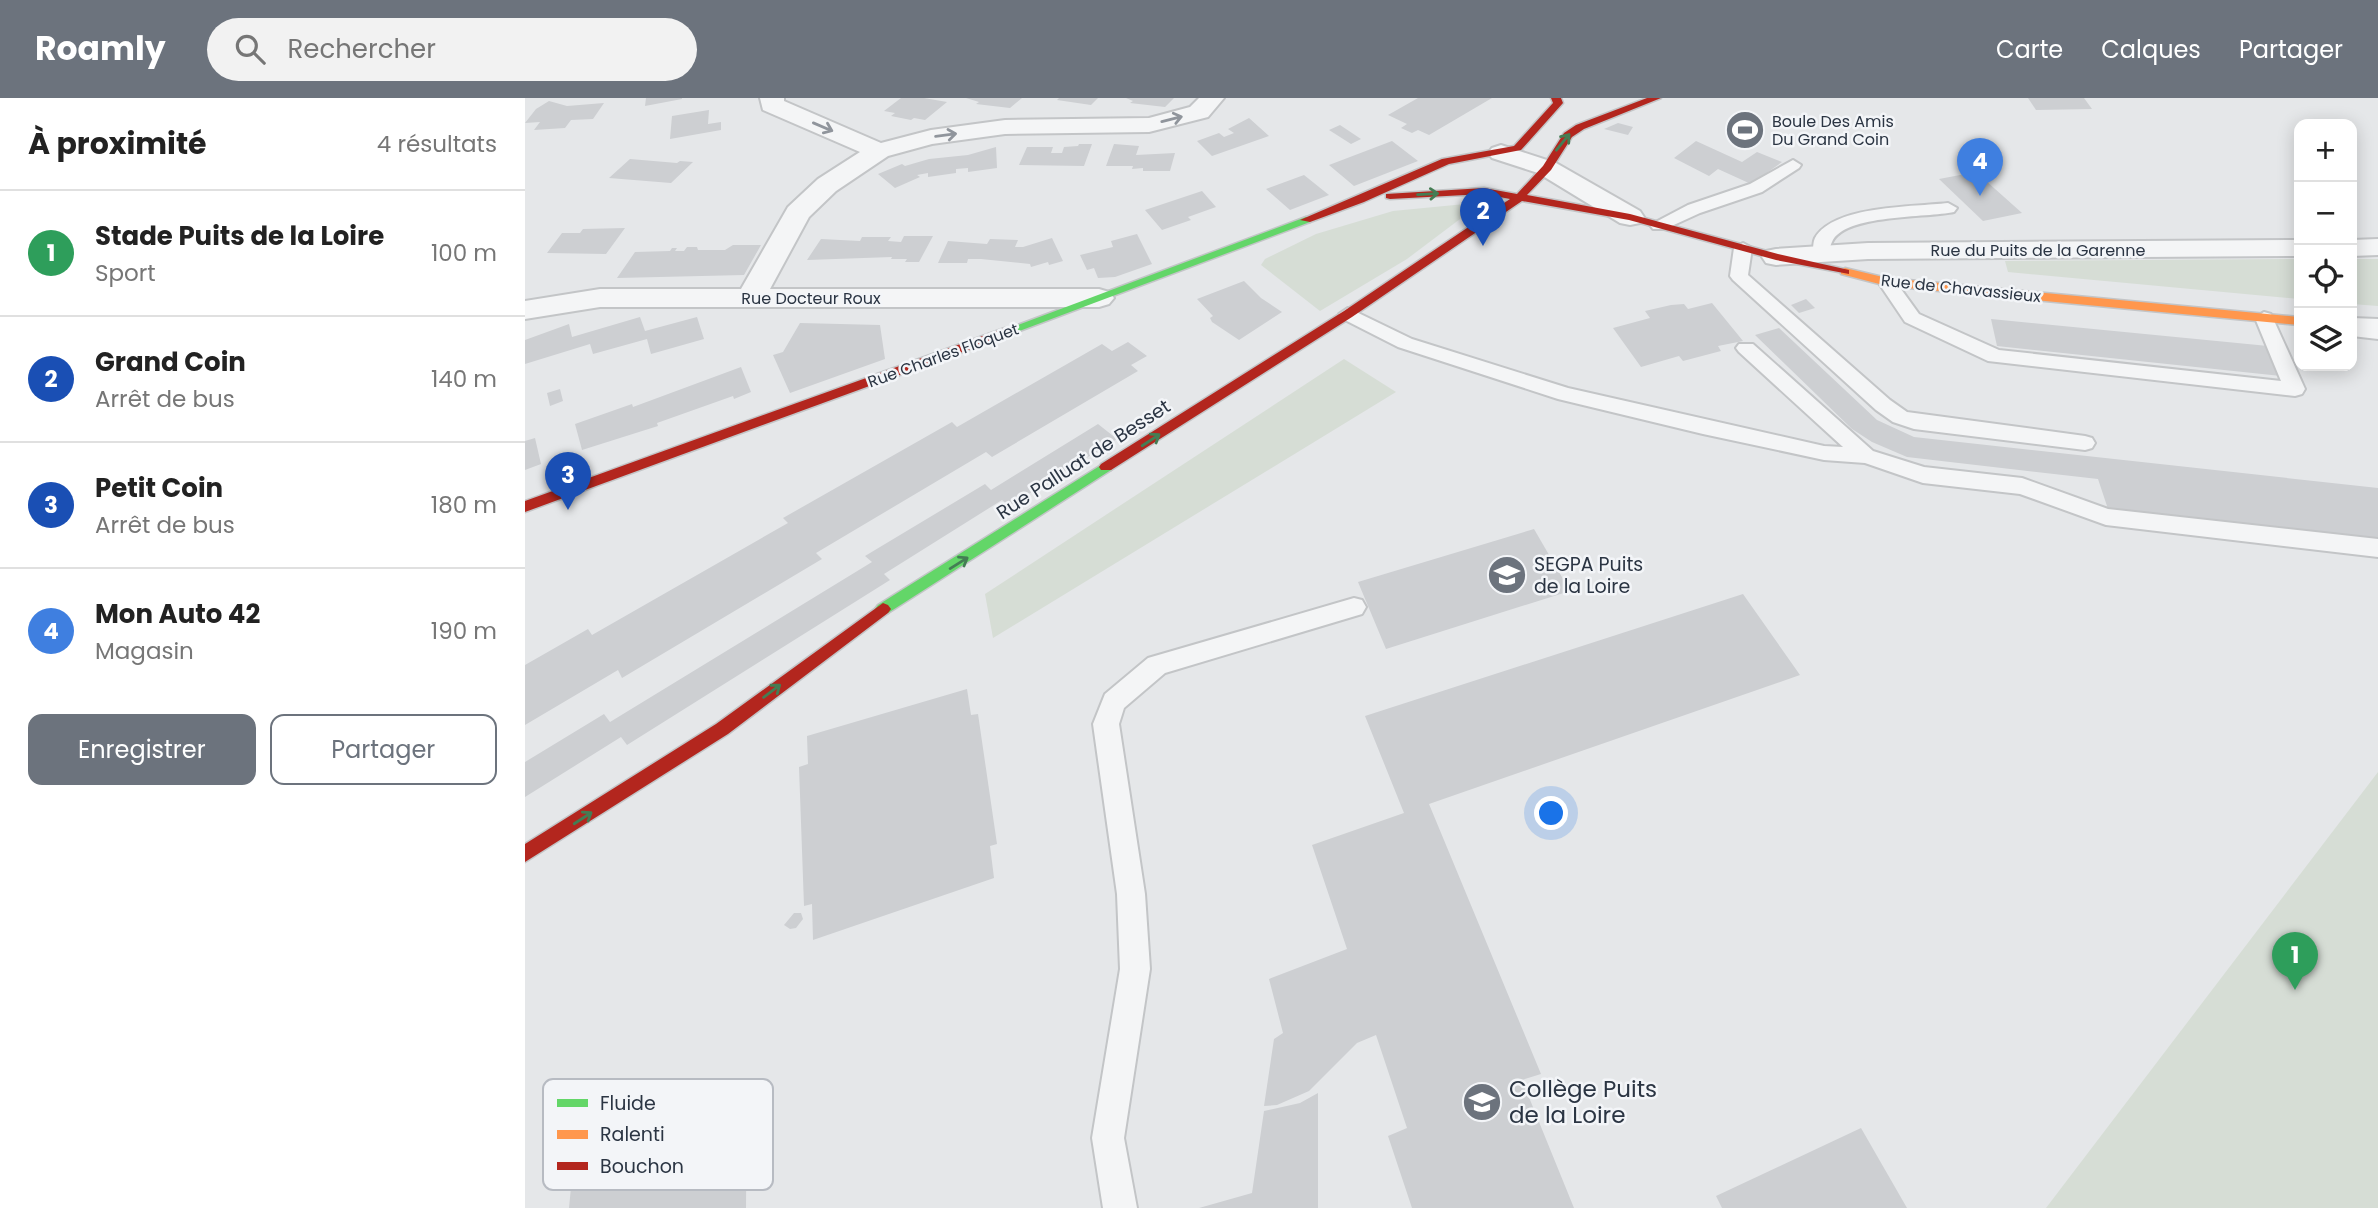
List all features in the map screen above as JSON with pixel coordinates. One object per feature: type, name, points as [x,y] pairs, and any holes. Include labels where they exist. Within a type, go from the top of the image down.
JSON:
[{"type":"main road","name":"Rue Palluat de Besset","points":[[525,855],[722,729],[869,618],[1348,314],[1519,198],[1547,168],[1568,135],[1580,127],[1656,98]]},
{"type":"main road","name":"Rue Charles Floquet","points":[[525,507],[1099,298],[1360,200],[1447,161],[1517,148],[1560,100]]},
{"type":"main road","name":"Rue Charles Floquet","points":[[1360,200],[1484,191],[1519,198]]},
{"type":"main road","name":"Rue de Chavassieux","points":[[1519,198],[1630,218],[1776,257],[1887,282],[2294,321]]},
{"type":"street","points":[[772,98],[772,105],[879,151]]},
{"type":"street","points":[[750,298],[798,213],[827,185],[879,151],[930,137],[1005,127],[1149,125],[1199,112],[1212,98]]},
{"type":"street","name":"Rue de Chavassieux","points":[[1501,153],[1547,168],[1630,218]]},
{"type":"street","points":[[2357,247],[2378,247]]},
{"type":"street","name":"Rue du Puits de la Garenne","points":[[1776,257],[1882,251],[2294,248]]},
{"type":"street","name":"Rue Docteur Roux","points":[[525,310],[600,298],[1099,298]]},
{"type":"street","points":[[2357,327],[2378,329]]},
{"type":"lane","points":[[1659,225],[1694,209],[1756,188],[1793,165]]},
{"type":"lane","points":[[1822,254],[1823,240],[1838,226],[1858,218],[1948,208]]},
{"type":"lane","points":[[1743,248],[1739,276],[1883,405],[1900,417],[1915,422],[2085,443]]},
{"type":"lane","points":[[1887,282],[1912,318],[1995,356],[2295,389],[2264,318]]},
{"type":"lane","points":[[1348,314],[1405,343],[1565,394],[1824,453],[1867,456],[1923,475],[2022,486],[2106,517],[2378,548]]},
{"type":"lane","points":[[1747,348],[1867,456]]},
{"type":"lane","points":[[1120,1208],[1108,1138],[1135,969],[1131,894],[1106,724],[1114,702],[1157,665],[1355,607]]},
{"type":"shaded area","points":[[1465,204],[1473,206],[1472,210],[1407,259],[1320,311],[1261,265],[1265,259],[1316,234],[1393,211]]},
{"type":"shaded area","points":[[2294,259],[2294,299],[2008,272],[2005,261]]},
{"type":"shaded area","points":[[2357,259],[2378,259],[2378,306],[2357,304]]},
{"type":"shaded area","points":[[1344,359],[1396,392],[993,638],[985,594]]},
{"type":"shaded area","points":[[2378,772],[2378,1208],[2046,1208]]},
{"type":"building","points":[[646,98],[682,98],[682,99],[645,106]]},
{"type":"building","points":[[901,98],[947,102],[925,120],[891,116],[895,113],[884,111]]},
{"type":"building","points":[[966,98],[1022,98],[1010,108],[976,104],[979,102]]},
{"type":"building","points":[[1098,98],[1091,105],[1057,100]]},
{"type":"building","points":[[1126,98],[1174,98],[1165,107],[1130,103],[1133,101]]},
{"type":"building","points":[[1418,98],[1492,98],[1429,135],[1418,130],[1412,133],[1401,128],[1407,124],[1388,115]]},
{"type":"building","points":[[2028,98],[2084,98],[2092,109],[2036,110]]},
{"type":"building","points":[[549,101],[567,106],[604,103],[593,119],[571,120],[565,128],[534,130],[540,122],[525,123],[536,109]]},
{"type":"building","points":[[709,110],[708,124],[721,122],[721,130],[670,139],[672,116]]},
{"type":"building","points":[[1249,118],[1269,136],[1212,156],[1197,141],[1219,133],[1224,137],[1234,133],[1228,129]]},
{"type":"building","points":[[1618,123],[1633,127],[1628,135],[1604,129]]},
{"type":"building","points":[[1340,125],[1361,139],[1351,144],[1329,130]]},
{"type":"building","points":[[1392,141],[1418,161],[1354,186],[1329,165]]},
{"type":"building","points":[[1696,141],[1742,162],[1757,152],[1782,162],[1751,184],[1718,169],[1709,176],[1674,158]]},
{"type":"building","points":[[1092,144],[1084,166],[1019,165],[1027,147],[1053,147],[1051,153],[1062,153],[1064,147]]},
{"type":"building","points":[[1114,144],[1139,146],[1136,155],[1175,153],[1170,171],[1143,171],[1143,168],[1132,169],[1133,166],[1106,166]]},
{"type":"building","points":[[996,147],[997,168],[968,172],[968,168],[956,169],[956,173],[928,177],[928,173],[917,175],[920,177],[895,188],[878,174],[902,164],[905,166],[929,159],[968,155]]},
{"type":"building","points":[[630,159],[693,162],[671,183],[609,178]]},
{"type":"building","points":[[1976,172],[2022,213],[1983,221],[1939,179]]},
{"type":"building","points":[[1304,175],[1329,195],[1290,210],[1266,189]]},
{"type":"building","points":[[1202,191],[1216,207],[1188,217],[1191,220],[1162,230],[1145,210]]},
{"type":"building","points":[[625,228],[606,254],[547,253],[562,233],[580,233],[583,229]]},
{"type":"building","points":[[1137,234],[1152,264],[1115,277],[1098,278],[1094,268],[1087,270],[1080,255],[1113,247],[1111,241]]},
{"type":"building","points":[[904,236],[933,236],[919,262],[905,262],[907,259],[891,259],[892,257],[807,260],[821,239],[860,241],[862,237],[891,237],[888,241],[901,242]]},
{"type":"building","points":[[1052,238],[1063,261],[1049,265],[1048,262],[1031,267],[1030,264],[981,259],[968,259],[967,263],[938,263],[948,241],[987,244],[990,239],[1018,240],[1015,247],[1023,247]]},
{"type":"building","points":[[733,245],[761,245],[744,275],[617,278],[635,252],[670,251],[672,248],[677,248],[675,251],[684,251],[687,247],[697,247],[698,250],[725,250]]},
{"type":"building","points":[[1244,281],[1261,298],[1282,312],[1239,340],[1212,322],[1210,318],[1213,316],[1197,299]]},
{"type":"building","points":[[1806,299],[1815,308],[1799,313],[1791,305]]},
{"type":"building","points":[[1712,303],[1743,341],[1718,346],[1721,351],[1683,361],[1679,356],[1641,367],[1613,328],[1650,318],[1645,311],[1684,304],[1688,309]]},
{"type":"building","points":[[640,317],[645,331],[697,317],[704,339],[651,354],[647,339],[593,354],[590,344],[525,364],[525,340],[569,324],[572,337]]},
{"type":"building","points":[[1991,319],[2268,346],[2281,376],[1997,346]]},
{"type":"building","points":[[800,323],[880,325],[885,359],[790,393],[773,355],[783,352]]},
{"type":"building","points":[[1779,328],[1877,420],[1914,437],[2378,488],[2378,540],[2108,509],[2098,479],[1907,457],[1872,442],[1852,429],[1755,335]]},
{"type":"building","points":[[1128,342],[1147,356],[1131,365],[1138,371],[992,457],[986,452],[816,553],[822,559],[622,678],[618,670],[525,725],[525,665],[588,629],[592,635],[788,523],[783,518],[952,422],[957,427],[1102,344],[1112,351]]},
{"type":"building","points":[[741,367],[751,392],[582,450],[575,424],[632,404],[633,407]]},
{"type":"building","points":[[560,389],[563,401],[550,406],[547,393]]},
{"type":"building","points":[[1098,424],[1117,439],[1009,506],[1002,500],[884,574],[890,580],[627,745],[621,737],[525,797],[525,762],[604,714],[610,722],[872,562],[865,556],[985,484],[991,490]]},
{"type":"building","points":[[535,438],[541,464],[525,470],[525,441]]},
{"type":"building","points":[[1534,529],[1570,591],[1386,649],[1358,582]]},
{"type":"building","points":[[1743,594],[1800,675],[1429,804],[1541,1074],[1522,1080],[1574,1208],[1412,1208],[1388,1136],[1407,1128],[1376,1035],[1357,1043],[1309,1091],[1277,1105],[1264,1106],[1274,1039],[1283,1033],[1269,979],[1347,949],[1312,845],[1404,813],[1365,716]]},
{"type":"building","points":[[967,689],[971,715],[978,714],[997,844],[990,846],[994,878],[813,940],[812,904],[804,906],[799,767],[808,764],[807,736]]},
{"type":"building","points":[[794,913],[801,913],[803,919],[796,928],[790,929],[784,925]]},
{"type":"building","points":[[1318,1093],[1318,1208],[1199,1208],[1252,1193],[1264,1111],[1300,1103]]},
{"type":"building","points":[[1861,1128],[1907,1208],[1722,1208],[1716,1196]]},
{"type":"building","points":[[571,1190],[746,1190],[746,1208],[569,1208]]},
{"type":"traffic: fast","points":[[1005,332],[1306,220]]},
{"type":"traffic: fast","points":[[883,609],[1106,467]]},
{"type":"traffic: slow","points":[[1845,272],[1887,282],[2294,321]]},
{"type":"traffic: jam","points":[[1306,220],[1360,200],[1446,161],[1517,148],[1558,103],[1556,98]]},
{"type":"traffic: jam","points":[[1106,467],[1348,314],[1519,198],[1547,168],[1568,135],[1580,127],[1656,98]]},
{"type":"traffic: jam","points":[[1390,196],[1484,191],[1630,217],[1776,257],[1845,272]]},
{"type":"traffic: jam","points":[[525,507],[1005,332]]},
{"type":"traffic: jam","points":[[525,854],[722,729],[883,609]]},
{"type":"place","name":"Boule Des Amis Du Grand Coin","points":[[1745,130]]},
{"type":"place","name":"Mon Auto 42","points":[[1980,196]]},
{"type":"place","name":"Grand Coin","points":[[1483,246]]},
{"type":"place","name":"Petit Coin","points":[[568,510]]},
{"type":"place","name":"SEGPA Puits de la Loire","points":[[1507,575]]},
{"type":"place","name":"Stade Puits de la Loire","points":[[2295,990]]},
{"type":"place","name":"Collège Puits de la Loire","points":[[1482,1102]]}]
